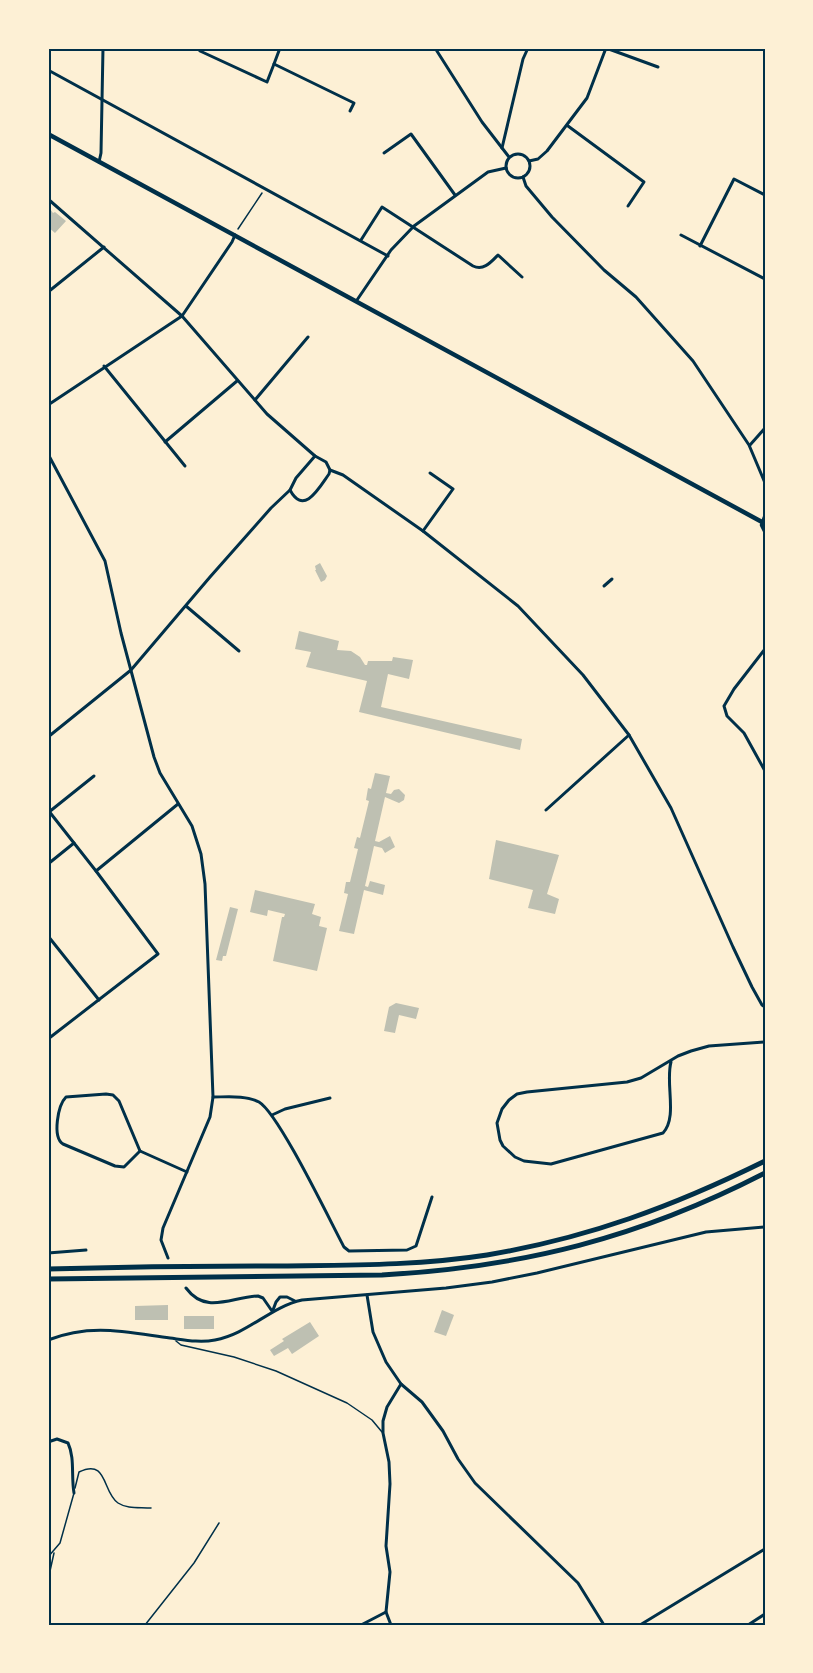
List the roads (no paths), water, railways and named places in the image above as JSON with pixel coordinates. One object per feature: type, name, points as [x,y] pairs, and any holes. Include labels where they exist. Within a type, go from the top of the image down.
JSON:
[{"type":"highway","points":[[48,1269],[381,1264],[486,1255],[555,1241],[623,1222],[713,1187],[765,1161]]},
{"type":"highway","points":[[48,1279],[382,1275],[488,1266],[548,1254],[647,1226],[707,1202],[765,1173]]},
{"type":"main road","points":[[48,134],[357,300],[513,387],[764,519],[765,531]]},
{"type":"street","points":[[99,162],[102,48]]},
{"type":"street","points":[[200,51],[267,82],[280,48]]},
{"type":"street","points":[[435,48],[482,122],[509,157]]},
{"type":"street","points":[[502,148],[523,59],[528,48]]},
{"type":"street","points":[[529,162],[543,156],[587,98],[606,48],[658,67]]},
{"type":"street","points":[[273,64],[354,103],[350,111]]},
{"type":"street","points":[[48,70],[388,256]]},
{"type":"street","points":[[568,126],[644,182],[628,206]]},
{"type":"street","points":[[384,153],[411,134],[455,195]]},
{"type":"street","points":[[520,154],[529,162],[530,169],[523,177],[512,177],[506,168],[509,157],[520,154]]},
{"type":"street","points":[[357,300],[388,256],[414,226],[488,172],[506,168]]},
{"type":"street","points":[[523,177],[526,186],[552,217],[604,270],[636,297],[693,361],[749,445],[765,483]]},
{"type":"street","points":[[700,246],[734,179],[765,195]]},
{"type":"street","points":[[48,200],[182,316],[287,433],[326,462],[330,470],[343,475],[423,531],[518,606],[579,670],[629,735],[671,808],[733,947],[752,987],[765,1007]]},
{"type":"street","points":[[361,240],[382,207],[478,268],[489,265],[498,255],[522,277]]},
{"type":"street","points":[[48,405],[182,316],[235,235]]},
{"type":"street","points":[[681,235],[765,279]]},
{"type":"street","points":[[48,292],[104,247]]},
{"type":"street","points":[[255,400],[308,337]]},
{"type":"street","points":[[104,366],[185,466]]},
{"type":"street","points":[[165,441],[238,381]]},
{"type":"street","points":[[749,445],[765,429]]},
{"type":"street","points":[[48,454],[105,561],[154,757],[160,773],[192,826],[201,854],[205,884],[213,1097],[210,1117],[162,1234],[163,1248],[168,1258]]},
{"type":"street","points":[[48,737],[131,670],[271,508],[290,490],[296,478],[315,456]]},
{"type":"street","points":[[290,490],[296,500],[308,501],[330,470]]},
{"type":"street","points":[[423,531],[453,489],[430,473]]},
{"type":"street","points":[[604,586],[612,579]]},
{"type":"street","points":[[186,606],[239,651]]},
{"type":"street","points":[[765,649],[734,689],[724,706],[727,716],[744,733],[765,771]]},
{"type":"street","points":[[546,810],[629,735]]},
{"type":"street","points":[[48,1039],[158,954],[48,811],[94,776]]},
{"type":"street","points":[[96,871],[178,804]]},
{"type":"street","points":[[48,864],[74,843]]},
{"type":"street","points":[[48,936],[99,1000]]},
{"type":"street","points":[[671,1062],[668,1079],[669,1122],[663,1133],[551,1164],[535,1164],[515,1157],[509,1153],[500,1140],[497,1123],[502,1109],[517,1094],[627,1082],[641,1078],[678,1056],[709,1046],[765,1042]]},
{"type":"street","points":[[140,1151],[127,1165],[120,1167],[59,1142],[57,1136],[62,1101],[66,1097],[113,1095],[119,1101],[140,1151],[187,1172]]},
{"type":"street","points":[[213,1097],[244,1098],[256,1101],[272,1115],[342,1244],[349,1251],[407,1250],[416,1246],[432,1197]]},
{"type":"street","points":[[272,1115],[285,1109],[330,1098]]},
{"type":"street","points":[[48,1340],[64,1334],[101,1329],[195,1342],[216,1340],[251,1326],[295,1301],[492,1282],[537,1274],[706,1232],[765,1227]]},
{"type":"street","points":[[48,1254],[86,1250]]},
{"type":"street","points":[[186,1288],[198,1301],[210,1304],[258,1296],[263,1298],[272,1312]]},
{"type":"street","points":[[367,1295],[373,1332],[386,1362],[401,1384],[422,1402],[475,1483],[578,1583],[604,1625]]},
{"type":"street","points":[[272,1312],[280,1297],[287,1297],[295,1301]]},
{"type":"street","points":[[391,1625],[386,1612],[390,1572],[386,1546],[389,1462],[382,1433],[387,1407],[401,1384]]},
{"type":"street","points":[[48,1442],[57,1439],[68,1443],[72,1452],[71,1476],[74,1493]]},
{"type":"street","points":[[640,1625],[765,1549]]},
{"type":"street","points":[[362,1625],[386,1612]]},
{"type":"street","points":[[748,1625],[765,1614]]},
{"type":"lane","points":[[172,1338],[181,1345],[259,1365],[347,1403],[372,1420],[382,1433]]},
{"type":"lane","points":[[48,1557],[60,1543],[79,1473],[88,1468],[97,1470],[104,1478],[116,1502],[126,1507],[151,1508]]},
{"type":"lane","points":[[145,1625],[194,1563],[219,1523]]},
{"type":"lane","points":[[48,1580],[54,1552]]}]
